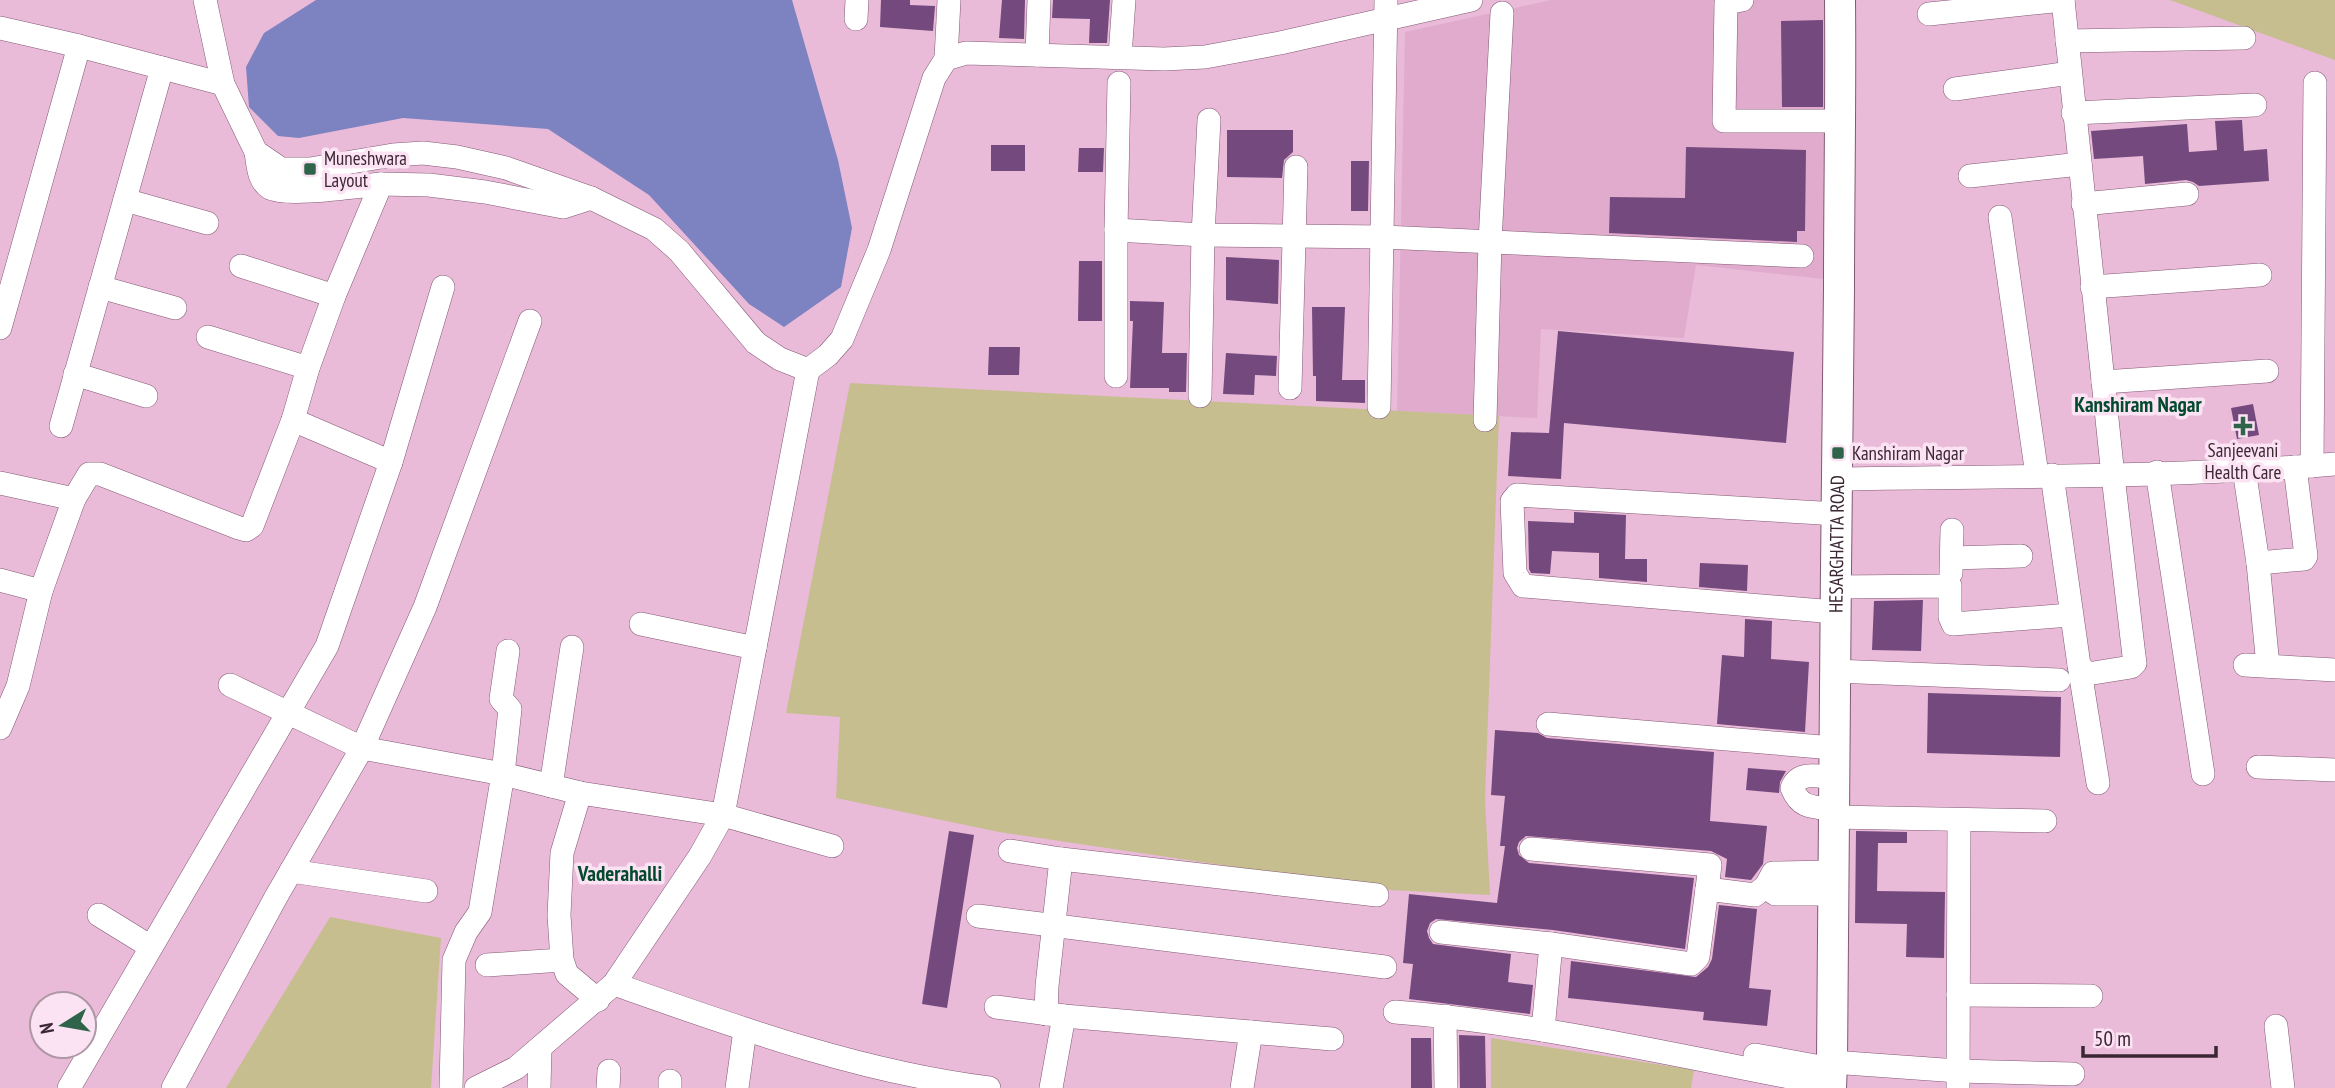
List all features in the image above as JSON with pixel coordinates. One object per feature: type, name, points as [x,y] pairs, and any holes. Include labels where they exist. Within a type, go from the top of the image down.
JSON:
[{"type":"main road","name":"HESARGHATTA ROAD","points":[[1831,1076],[1842,121],[1840,0]]},
{"type":"street","points":[[205,0],[223,84],[256,152],[263,181],[270,188],[295,193],[381,184],[440,186],[563,207],[591,198]]},
{"type":"street","points":[[476,1088],[516,1068],[606,992],[700,856],[723,815],[808,370],[828,355],[842,339],[879,250],[934,78],[946,59],[949,0]]},
{"type":"street","points":[[1037,55],[1040,0]]},
{"type":"street","points":[[1120,56],[1124,0]]},
{"type":"street","points":[[1742,0],[1726,3],[1724,121],[1842,121]]},
{"type":"street","points":[[1929,14],[1958,5],[2063,0],[2073,113],[2135,663],[2131,667],[2087,674],[2079,664]]},
{"type":"street","points":[[946,59],[966,53],[1164,59],[1205,57],[1280,43],[1386,10],[1465,1]]},
{"type":"street","points":[[1379,407],[1386,10]]},
{"type":"street","points":[[1485,419],[1490,242],[1502,13]]},
{"type":"street","points":[[0,27],[223,84]]},
{"type":"street","points":[[2067,41],[2244,38]]},
{"type":"street","points":[[0,328],[79,46]]},
{"type":"street","points":[[61,426],[162,68]]},
{"type":"street","points":[[1955,89],[2070,73]]},
{"type":"street","points":[[1116,376],[1115,230],[1119,83]]},
{"type":"street","points":[[2258,564],[2304,559],[2306,556],[2314,466],[2315,83]]},
{"type":"street","points":[[2073,113],[2255,105]]},
{"type":"street","points":[[1200,396],[1203,234],[1209,120]]},
{"type":"street","points":[[256,152],[281,169],[310,169],[393,155],[423,153],[457,157],[506,168],[591,198],[654,229],[679,251],[756,343],[780,359],[808,370]]},
{"type":"street","points":[[1970,176],[2080,164]]},
{"type":"street","points":[[1290,388],[1296,167]]},
{"type":"street","points":[[0,728],[9,684],[41,591],[74,499],[89,474],[94,473],[246,530],[252,526],[293,420],[334,296],[381,184]]},
{"type":"street","points":[[2083,204],[2187,194]]},
{"type":"street","points":[[125,200],[206,223]]},
{"type":"street","points":[[2000,217],[2098,783]]},
{"type":"street","points":[[1115,230],[1383,237],[1801,256]]},
{"type":"street","points":[[241,266],[334,296]]},
{"type":"street","points":[[2092,287],[2260,275]]},
{"type":"street","points":[[100,286],[175,308]]},
{"type":"street","points":[[69,1088],[327,646],[391,462],[443,287]]},
{"type":"street","points":[[173,1088],[291,871],[362,748],[425,607],[530,321]]},
{"type":"street","points":[[208,337],[308,368]]},
{"type":"street","points":[[2103,382],[2267,371]]},
{"type":"street","points":[[75,374],[146,396]]},
{"type":"street","points":[[293,420],[391,462]]},
{"type":"street","points":[[1837,479],[2113,476],[2314,466]]},
{"type":"street","points":[[2244,469],[2258,564],[2268,666]]},
{"type":"street","points":[[2157,472],[2203,774]]},
{"type":"street","points":[[0,483],[74,499]]},
{"type":"street","points":[[1838,514],[1517,495],[1512,501],[1515,573],[1523,586],[1835,600],[1950,586]]},
{"type":"street","points":[[1952,530],[1950,617],[1953,624],[2070,615]]},
{"type":"street","points":[[1952,558],[2021,556]]},
{"type":"street","points":[[0,580],[41,591]]},
{"type":"street","points":[[641,624],[755,648]]},
{"type":"street","points":[[551,786],[572,648]]},
{"type":"street","points":[[451,1088],[454,960],[466,932],[480,912],[503,774],[510,709],[501,699],[508,651]]},
{"type":"street","points":[[2245,665],[2335,670]]},
{"type":"street","points":[[1834,671],[2059,680]]},
{"type":"street","points":[[230,685],[362,748],[503,774],[580,793],[723,815],[832,846]]},
{"type":"street","points":[[1548,724],[1833,748]]},
{"type":"street","points":[[2258,767],[2335,770]]},
{"type":"street","points":[[1833,778],[1805,776],[1795,781],[1792,788],[1797,799],[1806,805],[1832,813],[1959,820],[2045,821]]},
{"type":"street","points":[[580,793],[562,853],[559,915],[562,960],[568,974],[606,992],[911,1076],[989,1088]]},
{"type":"street","points":[[1958,1079],[1959,820]]},
{"type":"street","points":[[1441,932],[1691,964],[1695,962],[1698,957],[1710,865],[1531,849]]},
{"type":"street","points":[[1010,851],[1377,895]]},
{"type":"street","points":[[1051,1088],[1055,1015],[1053,927],[1061,859]]},
{"type":"street","points":[[291,871],[426,891]]},
{"type":"street","points":[[1707,889],[1755,895],[1766,886],[1773,873],[1832,883]]},
{"type":"street","points":[[99,915],[151,947]]},
{"type":"street","points":[[978,916],[1385,967]]},
{"type":"street","points":[[1544,1023],[1551,944]]},
{"type":"street","points":[[487,965],[562,960]]},
{"type":"street","points":[[1958,995],[2091,996]]},
{"type":"street","points":[[996,1007],[1055,1015],[1332,1038]]},
{"type":"street","points":[[1395,1012],[1544,1023],[1831,1076],[1958,1079],[2073,1074]]},
{"type":"street","points":[[1446,1016],[1446,1088]]},
{"type":"street","points":[[2276,1026],[2283,1088]]},
{"type":"street","points":[[737,1088],[745,1030]]},
{"type":"street","points":[[1241,1088],[1251,1032]]},
{"type":"street","points":[[539,1088],[540,1049]]},
{"type":"shaded area","points":[[1551,0],[1828,0],[1824,279],[1696,265],[1684,338],[1541,329],[1537,418],[1397,411],[1405,32]]},
{"type":"shaded area","points":[[2170,0],[2335,0],[2335,60]]},
{"type":"shaded area","points":[[850,383],[1499,416],[1485,799],[1490,895],[1389,890],[999,832],[836,798],[840,717],[786,713]]},
{"type":"shaded area","points":[[330,917],[441,938],[431,1088],[226,1088]]},
{"type":"shaded area","points":[[1491,1038],[1694,1070],[1691,1088],[1491,1088]]},
{"type":"water","points":[[316,0],[792,0],[838,160],[852,228],[841,287],[784,327],[749,304],[649,195],[548,129],[403,118],[299,138],[278,136],[249,107],[246,67],[264,33]]},
{"type":"building","points":[[881,0],[910,0],[910,5],[935,6],[933,31],[880,27]]},
{"type":"building","points":[[1002,0],[1025,0],[1024,39],[999,38]]},
{"type":"building","points":[[1053,0],[1110,0],[1107,43],[1089,43],[1090,19],[1052,18]]},
{"type":"building","points":[[1823,20],[1823,107],[1782,107],[1781,21]]},
{"type":"building","points":[[2242,120],[2244,151],[2267,149],[2269,181],[2199,186],[2186,180],[2145,184],[2143,156],[2094,159],[2091,131],[2187,124],[2189,152],[2217,150],[2215,121]]},
{"type":"building","points":[[1227,130],[1293,130],[1293,152],[1284,160],[1282,178],[1227,177]]},
{"type":"building","points":[[991,145],[1025,145],[1025,171],[991,171]]},
{"type":"building","points":[[1686,147],[1806,150],[1805,231],[1797,231],[1797,242],[1609,233],[1610,197],[1685,198]]},
{"type":"building","points":[[1079,148],[1104,148],[1103,172],[1078,172]]},
{"type":"building","points":[[1351,161],[1369,161],[1368,211],[1351,211]]},
{"type":"building","points":[[1226,257],[1279,260],[1278,304],[1226,300]]},
{"type":"building","points":[[1079,261],[1102,261],[1102,321],[1078,321]]},
{"type":"building","points":[[1130,301],[1164,302],[1162,353],[1187,353],[1186,392],[1169,392],[1169,388],[1130,388],[1133,321],[1130,321]]},
{"type":"building","points":[[1312,307],[1345,307],[1342,380],[1365,380],[1365,403],[1316,401]]},
{"type":"building","points":[[1558,331],[1794,352],[1786,443],[1564,423],[1561,479],[1508,476],[1511,432],[1549,433]]},
{"type":"building","points":[[989,347],[1020,347],[1019,375],[988,375]]},
{"type":"building","points":[[1226,353],[1277,356],[1276,376],[1255,375],[1254,395],[1223,394]]},
{"type":"building","points":[[2253,404],[2259,435],[2237,439],[2231,408]]},
{"type":"building","points":[[1574,512],[1626,515],[1625,559],[1647,559],[1647,582],[1599,578],[1599,553],[1552,551],[1550,574],[1531,573],[1528,521],[1574,523]]},
{"type":"building","points":[[1700,563],[1748,565],[1747,591],[1699,587]]},
{"type":"building","points":[[1923,600],[1921,651],[1872,650],[1874,601]]},
{"type":"building","points":[[1745,619],[1772,621],[1771,659],[1809,662],[1805,732],[1717,724],[1722,655],[1744,657]]},
{"type":"building","points":[[1928,693],[2061,697],[2060,757],[1927,753]]},
{"type":"building","points":[[1495,730],[1538,733],[1547,738],[1714,752],[1710,821],[1767,826],[1763,864],[1751,880],[1725,877],[1727,859],[1711,851],[1526,836],[1517,848],[1519,855],[1529,863],[1694,878],[1685,949],[1553,930],[1436,919],[1430,923],[1427,931],[1433,944],[1511,954],[1508,982],[1533,985],[1530,1014],[1409,999],[1413,964],[1403,963],[1409,894],[1497,903],[1505,846],[1500,846],[1505,796],[1491,795]]},
{"type":"building","points":[[1748,768],[1786,771],[1780,782],[1779,793],[1746,790]]},
{"type":"building","points":[[949,831],[974,835],[947,1008],[922,1004]]},
{"type":"building","points":[[1856,831],[1907,832],[1907,843],[1878,843],[1877,891],[1945,892],[1944,958],[1906,957],[1907,924],[1855,923]]},
{"type":"building","points":[[1719,905],[1757,909],[1749,988],[1771,990],[1767,1026],[1703,1020],[1704,1012],[1568,998],[1571,961],[1696,977],[1708,967],[1712,959]]},
{"type":"building","points":[[1459,1035],[1485,1036],[1486,1088],[1460,1088]]},
{"type":"building","points":[[1411,1038],[1431,1038],[1432,1088],[1411,1088]]},
{"type":"place","name":"Muneshwara Layout","points":[[310,169]]},
{"type":"place","name":"Sanjeevani Health Care","points":[[2243,426]]},
{"type":"place","name":"Kanshiram Nagar","points":[[1838,453]]},
{"type":"district","name":"Kanshiram Nagar","points":[[2138,405]]},
{"type":"district","name":"Vaderahalli","points":[[620,874]]}]
